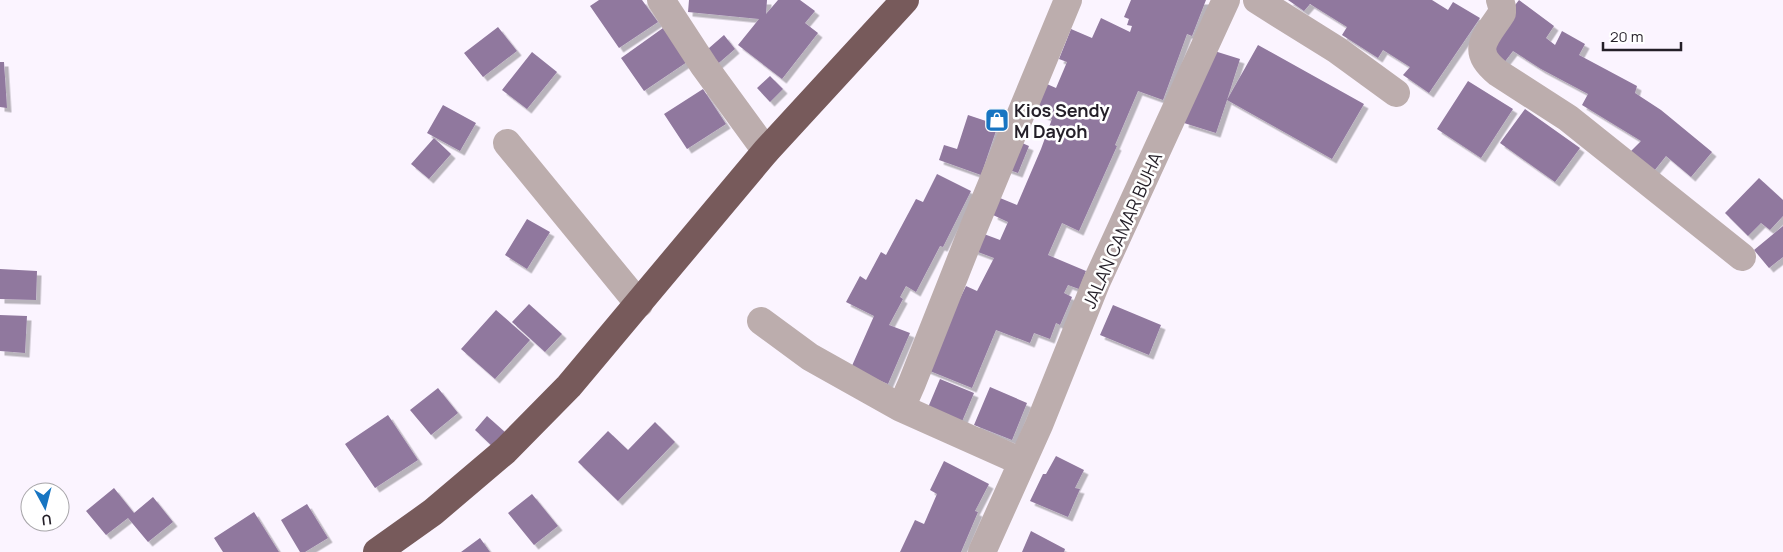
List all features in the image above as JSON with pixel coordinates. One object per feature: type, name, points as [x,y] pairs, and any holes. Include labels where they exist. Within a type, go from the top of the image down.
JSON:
[{"type":"highway","points":[[377,552],[433,512],[505,451],[569,386],[766,151],[905,0]]},
{"type":"street","points":[[661,0],[704,66],[766,151]]},
{"type":"street","points":[[901,408],[1068,0]]},
{"type":"street","name":"JALAN CAMAR BUHA","points":[[982,552],[1022,462],[1096,283],[1226,0]]},
{"type":"street","points":[[1257,0],[1337,50],[1396,93]]},
{"type":"street","points":[[1500,0],[1502,13],[1482,46],[1483,58],[1488,66],[1568,118],[1742,257]]},
{"type":"street","points":[[507,143],[639,304]]},
{"type":"street","points":[[762,320],[810,357],[901,408],[1022,462]]},
{"type":"building","points":[[599,0],[642,0],[658,22],[619,48],[590,6]]},
{"type":"building","points":[[689,0],[767,0],[766,14],[778,0],[800,0],[815,11],[805,23],[818,33],[782,79],[738,45],[759,19],[688,12]]},
{"type":"building","points":[[1131,0],[1206,0],[1192,36],[1187,34],[1163,100],[1138,91],[1115,145],[1117,146],[1079,231],[1062,223],[1048,255],[1086,271],[1079,289],[1068,285],[1064,293],[1072,297],[1060,325],[1056,323],[1050,339],[1034,333],[1030,343],[996,330],[972,388],[925,369],[966,286],[977,291],[994,258],[970,249],[976,231],[1000,240],[1008,222],[993,215],[1000,198],[1017,205],[1041,149],[1052,119],[1029,109],[1040,81],[1056,88],[1067,62],[1059,59],[1071,29],[1092,38],[1101,18],[1130,32],[1132,26],[1127,25],[1129,19],[1124,17]]},
{"type":"building","points":[[1288,0],[1432,0],[1448,10],[1453,2],[1480,18],[1429,93],[1403,75],[1410,67],[1383,50],[1378,58],[1342,35],[1347,27],[1310,4],[1304,11]]},
{"type":"building","points":[[1519,0],[1554,26],[1546,38],[1555,45],[1562,31],[1585,44],[1579,55],[1637,86],[1635,93],[1661,110],[1712,152],[1691,177],[1666,156],[1654,171],[1630,152],[1641,141],[1582,105],[1588,94],[1541,69],[1513,51],[1503,64],[1482,48]]},
{"type":"building","points":[[498,27],[517,51],[483,77],[464,53]]},
{"type":"building","points":[[663,28],[687,62],[644,91],[621,58]]},
{"type":"building","points":[[724,35],[735,49],[713,68],[701,55]]},
{"type":"building","points":[[1258,45],[1364,104],[1332,159],[1227,100]]},
{"type":"building","points":[[1208,49],[1240,59],[1216,133],[1184,123]]},
{"type":"building","points":[[532,52],[557,72],[527,109],[502,90]]},
{"type":"building","points":[[0,62],[4,62],[7,108],[0,107]]},
{"type":"building","points":[[770,76],[783,89],[770,102],[757,88]]},
{"type":"building","points":[[1468,81],[1513,109],[1481,158],[1437,129]]},
{"type":"building","points":[[703,89],[726,124],[687,149],[664,114]]},
{"type":"building","points":[[443,105],[476,123],[460,151],[427,133]]},
{"type":"building","points":[[1525,109],[1580,148],[1555,182],[1500,143]]},
{"type":"building","points":[[968,115],[998,125],[981,175],[939,160],[944,145],[957,149]]},
{"type":"building","points":[[434,138],[451,154],[429,179],[411,164]]},
{"type":"building","points":[[1013,139],[1029,146],[1018,173],[1001,167]]},
{"type":"building","points":[[937,174],[971,191],[943,247],[940,246],[916,292],[906,286],[900,297],[903,299],[889,325],[910,333],[888,384],[851,368],[874,316],[846,302],[860,276],[866,280],[881,252],[886,255],[916,199],[923,202]]},
{"type":"building","points":[[1759,178],[1783,200],[1783,216],[1770,230],[1761,223],[1748,236],[1725,213]]},
{"type":"building","points":[[527,219],[550,232],[527,269],[505,255]]},
{"type":"building","points":[[1783,226],[1783,257],[1769,268],[1754,250]]},
{"type":"building","points":[[0,269],[37,271],[36,300],[0,299]]},
{"type":"building","points":[[529,304],[562,334],[545,352],[512,322]]},
{"type":"building","points":[[1113,305],[1161,325],[1149,355],[1100,335]]},
{"type":"building","points":[[496,310],[530,340],[495,379],[461,349]]},
{"type":"building","points":[[0,315],[27,316],[25,353],[0,351]]},
{"type":"building","points":[[940,379],[974,393],[958,431],[924,417]]},
{"type":"building","points":[[990,387],[1027,403],[1012,440],[974,425]]},
{"type":"building","points":[[438,388],[458,413],[431,435],[410,410]]},
{"type":"building","points":[[388,415],[418,460],[375,488],[345,444]]},
{"type":"building","points":[[487,416],[506,433],[493,447],[475,430]]},
{"type":"building","points":[[655,422],[675,442],[618,501],[578,462],[608,431],[628,450]]},
{"type":"building","points":[[1056,456],[1084,470],[1075,488],[1080,489],[1068,517],[1030,501],[1043,474],[1046,474]]},
{"type":"building","points":[[944,461],[989,484],[975,511],[978,512],[961,552],[900,552],[915,520],[924,524],[937,494],[930,490]]},
{"type":"building","points":[[114,488],[134,513],[153,497],[173,522],[148,542],[128,518],[106,535],[86,511]]},
{"type":"building","points":[[532,494],[558,526],[534,545],[508,513]]},
{"type":"building","points":[[307,504],[328,538],[305,552],[300,552],[281,520]]},
{"type":"building","points":[[254,512],[279,552],[223,552],[214,538]]},
{"type":"building","points":[[1031,531],[1065,549],[1064,552],[1022,552]]},
{"type":"building","points":[[480,538],[490,552],[461,552]]},
{"type":"place","name":"Kios Sendy M Dayoh","points":[[997,120]]}]
